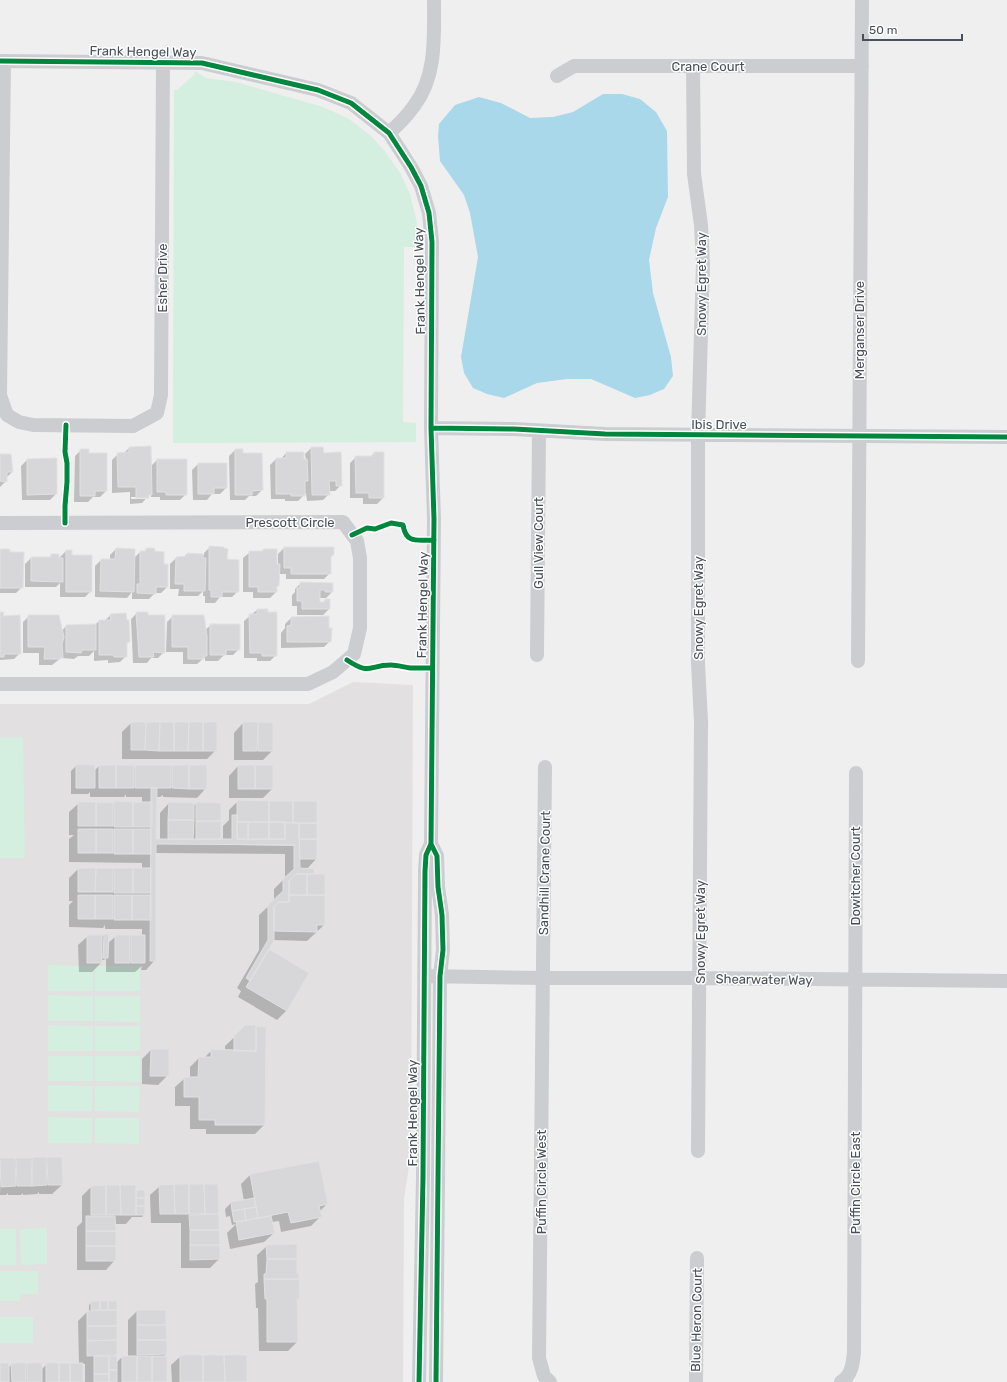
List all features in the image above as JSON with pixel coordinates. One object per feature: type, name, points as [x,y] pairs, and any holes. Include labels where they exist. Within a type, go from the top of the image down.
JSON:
[{"type":"street","points":[[389,133],[415,106],[425,88],[431,69],[434,48],[434,0]]},
{"type":"street","name":"Merganser Drive","points":[[858,661],[858,436],[862,0]]},
{"type":"street","name":"Frank Hengel Way","points":[[2,61],[202,63],[318,90],[351,103],[389,133],[411,167],[421,186],[428,213],[432,258],[431,428],[434,519],[431,844],[426,855],[419,1382]]},
{"type":"street","name":"Esher Drive","points":[[2,61],[0,395],[7,415],[19,422],[33,425],[79,426],[134,426],[157,413],[161,395],[163,62]]},
{"type":"street","name":"Crane Court","points":[[557,76],[574,66],[862,66]]},
{"type":"street","name":"Snowy Egret Way","points":[[693,66],[694,174],[701,225],[703,264],[698,435],[698,662],[701,722],[698,1151]]},
{"type":"street","name":"Ibis Drive","points":[[431,428],[514,429],[605,434],[1007,437]]},
{"type":"street","name":"Gull View Court","points":[[537,655],[539,431]]},
{"type":"street","name":"Prescott Circle","points":[[0,523],[343,522],[357,541],[360,558],[360,628],[354,654],[333,672],[308,684],[0,684]]},
{"type":"street","name":"Sandhill Crane Court","points":[[542,978],[545,767]]},
{"type":"street","name":"Dowitcher Court","points":[[855,980],[856,773]]},
{"type":"street","name":"Frank Hengel Way","points":[[431,844],[437,856],[438,888],[442,915],[443,950],[440,976],[436,1382]]},
{"type":"street","name":"Shearwater Way","points":[[424,976],[1007,981]]},
{"type":"street","name":"Puffin Circle West","points":[[542,978],[539,1358],[544,1376],[550,1382]]},
{"type":"street","name":"Puffin Circle East","points":[[841,1382],[844,1380],[852,1367],[854,1352],[855,980]]},
{"type":"street","name":"Blue Heron Court","points":[[696,1382],[697,1258]]},
{"type":"shaded area","points":[[353,682],[413,685],[411,1153],[404,1199],[403,1382],[0,1382],[0,704],[309,704]]},
{"type":"green space","points":[[195,71],[206,78],[236,82],[323,107],[349,119],[370,135],[384,150],[400,173],[410,194],[417,223],[420,247],[404,247],[403,422],[416,423],[416,442],[173,443],[174,90],[177,90],[194,75]]},
{"type":"green space","points":[[23,737],[25,858],[0,858],[0,738]]},
{"type":"green space","points":[[48,965],[93,966],[93,991],[48,991]]},
{"type":"green space","points":[[95,966],[140,966],[140,991],[95,991]]},
{"type":"green space","points":[[48,995],[93,996],[93,1021],[48,1021]]},
{"type":"green space","points":[[95,996],[140,996],[140,1022],[95,1021]]},
{"type":"green space","points":[[48,1025],[93,1026],[93,1051],[48,1051]]},
{"type":"green space","points":[[95,1026],[140,1026],[140,1051],[95,1051]]},
{"type":"green space","points":[[48,1056],[93,1056],[93,1081],[48,1081]]},
{"type":"green space","points":[[95,1056],[140,1056],[140,1082],[95,1081]]},
{"type":"green space","points":[[48,1085],[93,1086],[92,1111],[48,1111]]},
{"type":"green space","points":[[95,1086],[140,1086],[139,1112],[95,1111]]},
{"type":"green space","points":[[48,1117],[92,1118],[92,1143],[48,1143]]},
{"type":"green space","points":[[95,1118],[139,1118],[139,1144],[95,1143]]},
{"type":"green space","points":[[47,1228],[47,1264],[21,1265],[20,1229]]},
{"type":"green space","points":[[0,1229],[16,1229],[16,1265],[0,1265]]},
{"type":"green space","points":[[0,1271],[38,1271],[38,1294],[20,1294],[20,1301],[0,1301]]},
{"type":"green space","points":[[0,1317],[33,1317],[33,1343],[0,1343]]},
{"type":"water","points":[[603,94],[622,94],[640,99],[656,112],[667,131],[668,197],[656,228],[649,260],[653,293],[671,357],[673,376],[664,389],[650,395],[635,398],[591,379],[567,379],[537,383],[504,398],[487,394],[473,388],[464,373],[461,357],[478,257],[470,213],[464,195],[440,161],[438,136],[439,124],[455,105],[479,97],[501,103],[530,118],[553,117],[573,112]]},
{"type":"building","points":[[151,446],[152,495],[149,495],[149,498],[136,498],[136,487],[118,487],[117,453],[129,452],[129,447]]},
{"type":"building","points":[[311,447],[323,447],[324,453],[341,452],[342,486],[336,486],[336,481],[329,481],[330,495],[312,495]]},
{"type":"building","points":[[80,449],[89,449],[89,453],[107,453],[107,491],[95,491],[95,496],[80,496]]},
{"type":"building","points":[[235,449],[243,449],[243,453],[262,453],[263,490],[252,491],[252,495],[235,495]]},
{"type":"building","points":[[286,452],[304,452],[304,459],[307,459],[308,481],[305,481],[305,496],[276,494],[276,458],[286,458]]},
{"type":"building","points":[[374,452],[384,452],[384,498],[369,498],[369,493],[356,493],[355,456],[374,456]]},
{"type":"building","points":[[0,454],[11,454],[13,472],[7,472],[7,482],[0,481]]},
{"type":"building","points":[[57,458],[57,494],[27,495],[27,459]]},
{"type":"building","points":[[157,459],[187,459],[187,495],[166,495],[166,492],[157,492]]},
{"type":"building","points":[[198,463],[227,463],[227,488],[214,488],[214,494],[198,494]]},
{"type":"building","points":[[209,546],[224,547],[228,549],[227,559],[239,560],[239,592],[222,592],[222,597],[211,597],[211,590],[209,590]]},
{"type":"building","points":[[284,547],[334,547],[334,555],[331,555],[331,574],[291,574],[291,568],[284,568]]},
{"type":"building","points":[[116,548],[135,549],[134,592],[100,591],[101,559],[115,559]]},
{"type":"building","points":[[146,548],[154,548],[155,551],[164,552],[164,564],[168,564],[168,587],[156,587],[156,594],[137,593],[137,584],[140,584],[140,551],[146,551]]},
{"type":"building","points":[[0,549],[10,549],[10,552],[24,552],[23,588],[0,588]]},
{"type":"building","points":[[263,549],[277,549],[277,564],[280,564],[279,586],[277,586],[277,592],[258,592],[258,587],[249,587],[249,551],[263,551]]},
{"type":"building","points":[[66,550],[72,550],[72,555],[92,555],[92,592],[66,592]]},
{"type":"building","points":[[187,553],[203,554],[203,558],[206,558],[205,591],[184,591],[184,584],[175,584],[176,557],[188,556]]},
{"type":"building","points":[[51,554],[59,554],[59,558],[63,558],[63,582],[31,581],[31,557],[51,557]]},
{"type":"building","points":[[300,582],[333,583],[333,592],[325,592],[325,590],[320,590],[320,602],[325,602],[325,599],[330,599],[330,609],[302,609],[302,601],[297,601],[297,588],[300,588]]},
{"type":"building","points":[[257,609],[268,609],[268,612],[277,612],[277,656],[262,656],[262,653],[250,653],[249,614],[257,614]]},
{"type":"building","points":[[0,612],[4,612],[3,616],[20,615],[21,654],[4,654],[4,657],[0,657]]},
{"type":"building","points":[[136,612],[148,612],[148,615],[165,615],[165,653],[153,652],[154,657],[139,657]]},
{"type":"building","points":[[126,613],[127,620],[129,620],[130,642],[127,642],[127,657],[99,655],[99,620],[111,620],[110,614]]},
{"type":"building","points":[[28,615],[59,615],[64,637],[62,644],[63,658],[44,659],[45,647],[28,647]]},
{"type":"building","points":[[172,615],[204,615],[207,636],[207,656],[204,656],[204,659],[188,659],[188,647],[172,647]]},
{"type":"building","points":[[329,616],[329,628],[332,628],[331,642],[287,642],[287,626],[291,625],[291,617]]},
{"type":"building","points":[[96,624],[96,650],[82,650],[81,653],[66,652],[66,625]]},
{"type":"building","points":[[210,624],[240,624],[240,650],[226,650],[226,655],[210,655]]},
{"type":"building","points":[[131,722],[146,722],[145,750],[131,750]]},
{"type":"building","points":[[146,722],[160,722],[159,751],[145,750]]},
{"type":"building","points":[[160,722],[174,722],[174,751],[159,751]]},
{"type":"building","points":[[174,722],[189,722],[188,751],[174,751]]},
{"type":"building","points":[[189,722],[203,722],[203,751],[188,751]]},
{"type":"building","points":[[203,722],[217,722],[217,751],[203,751]]},
{"type":"building","points":[[243,722],[258,722],[257,751],[243,751]]},
{"type":"building","points":[[258,722],[273,723],[273,751],[258,751]]},
{"type":"building","points":[[76,764],[95,765],[95,788],[76,788]]},
{"type":"building","points":[[99,765],[116,765],[116,788],[99,788]]},
{"type":"building","points":[[116,765],[134,765],[134,788],[116,788]]},
{"type":"building","points":[[135,765],[171,765],[171,788],[135,788]]},
{"type":"building","points":[[172,765],[189,765],[189,789],[172,788]]},
{"type":"building","points":[[189,765],[207,765],[207,789],[189,789]]},
{"type":"building","points":[[238,765],[255,765],[255,789],[238,789]]},
{"type":"building","points":[[255,765],[273,765],[273,789],[255,789]]},
{"type":"building","points":[[151,788],[157,788],[156,839],[232,839],[232,815],[237,815],[237,839],[285,839],[285,822],[299,823],[300,868],[314,869],[314,874],[296,874],[289,881],[289,902],[279,902],[274,907],[274,941],[250,981],[246,978],[268,940],[268,905],[283,891],[283,879],[294,869],[294,845],[156,844],[156,961],[150,961]]},
{"type":"building","points":[[237,800],[269,801],[269,822],[237,822]]},
{"type":"building","points":[[114,801],[133,802],[133,827],[114,827]]},
{"type":"building","points":[[269,801],[293,801],[293,823],[269,822]]},
{"type":"building","points":[[293,801],[317,801],[317,823],[293,823]]},
{"type":"building","points":[[78,802],[96,802],[96,826],[78,826]]},
{"type":"building","points":[[96,802],[113,803],[113,826],[96,826]]},
{"type":"building","points":[[133,802],[152,802],[152,827],[133,827]]},
{"type":"building","points":[[169,802],[194,803],[194,820],[168,820]]},
{"type":"building","points":[[196,802],[221,803],[221,821],[196,821]]},
{"type":"building","points":[[168,820],[194,820],[193,839],[168,839]]},
{"type":"building","points":[[196,821],[221,821],[221,839],[196,839]]},
{"type":"building","points":[[237,822],[248,822],[248,839],[237,839]]},
{"type":"building","points":[[248,822],[269,822],[269,839],[248,839]]},
{"type":"building","points":[[269,822],[285,822],[285,839],[269,839]]},
{"type":"building","points":[[299,823],[317,823],[317,839],[299,839]]},
{"type":"building","points":[[78,829],[96,829],[96,853],[78,853]]},
{"type":"building","points":[[96,829],[113,829],[113,853],[96,853]]},
{"type":"building","points":[[114,829],[133,829],[133,854],[114,854]]},
{"type":"building","points":[[133,829],[151,829],[151,854],[133,854]]},
{"type":"building","points":[[299,839],[317,839],[317,859],[300,859]]},
{"type":"building","points":[[78,868],[96,868],[95,892],[78,892]]},
{"type":"building","points":[[96,868],[113,868],[113,892],[95,892]]},
{"type":"building","points":[[114,868],[133,868],[133,893],[114,893]]},
{"type":"building","points":[[133,868],[151,868],[151,893],[133,893]]},
{"type":"building","points":[[296,874],[307,874],[307,895],[289,895],[289,881]]},
{"type":"building","points":[[307,874],[325,874],[325,895],[307,895]]},
{"type":"building","points":[[78,895],[95,895],[95,919],[78,919]]},
{"type":"building","points":[[95,895],[113,895],[113,919],[95,919]]},
{"type":"building","points":[[114,895],[132,895],[132,920],[114,920]]},
{"type":"building","points":[[132,895],[151,895],[151,920],[132,920]]},
{"type":"building","points":[[289,895],[325,895],[325,925],[317,925],[317,932],[274,931],[274,907],[279,902],[289,902]]},
{"type":"building","points":[[104,934],[109,934],[108,958],[103,958]]},
{"type":"building","points":[[87,935],[102,935],[102,963],[87,963]]},
{"type":"building","points":[[115,935],[130,935],[130,963],[115,963]]},
{"type":"building","points":[[131,935],[145,935],[145,963],[131,963]]},
{"type":"building","points":[[269,949],[309,973],[287,1011],[246,987]]},
{"type":"building","points":[[245,1025],[256,1025],[256,1051],[234,1051],[234,1036]]},
{"type":"building","points":[[256,1026],[266,1027],[265,1125],[215,1125],[215,1120],[199,1120],[199,1097],[184,1097],[184,1077],[198,1077],[199,1057],[211,1057],[211,1049],[256,1051]]},
{"type":"building","points":[[151,1049],[169,1049],[169,1076],[150,1076]]},
{"type":"building","points":[[32,1157],[46,1157],[47,1185],[32,1186]]},
{"type":"building","points":[[47,1157],[62,1157],[63,1185],[48,1185]]},
{"type":"building","points":[[0,1158],[15,1158],[16,1186],[1,1187]]},
{"type":"building","points":[[16,1158],[31,1158],[32,1186],[17,1186]]},
{"type":"building","points":[[319,1161],[328,1204],[319,1206],[322,1217],[291,1223],[288,1212],[258,1218],[250,1174]]},
{"type":"building","points":[[174,1184],[189,1184],[189,1214],[175,1214]]},
{"type":"building","points":[[174,1184],[175,1214],[160,1214],[159,1185]]},
{"type":"building","points":[[189,1184],[204,1184],[205,1214],[189,1214]]},
{"type":"building","points":[[204,1184],[218,1184],[219,1213],[205,1214]]},
{"type":"building","points":[[106,1185],[120,1185],[121,1215],[106,1215]]},
{"type":"building","points":[[106,1185],[106,1215],[91,1215],[91,1186]]},
{"type":"building","points":[[120,1185],[136,1185],[136,1215],[121,1215]]},
{"type":"building","points":[[136,1190],[145,1190],[145,1198],[136,1198]]},
{"type":"building","points":[[136,1198],[145,1198],[145,1206],[136,1206]]},
{"type":"building","points":[[254,1198],[256,1207],[232,1211],[231,1202]]},
{"type":"building","points":[[136,1206],[145,1206],[145,1215],[136,1215]]},
{"type":"building","points":[[256,1207],[258,1218],[246,1220],[244,1209]]},
{"type":"building","points":[[244,1209],[246,1220],[234,1222],[232,1211]]},
{"type":"building","points":[[219,1214],[219,1230],[190,1230],[189,1215]]},
{"type":"building","points":[[86,1216],[115,1216],[116,1231],[86,1231]]},
{"type":"building","points":[[271,1216],[275,1233],[239,1240],[236,1222]]},
{"type":"building","points":[[190,1230],[219,1230],[220,1245],[190,1245]]},
{"type":"building","points":[[86,1231],[116,1231],[116,1246],[86,1246]]},
{"type":"building","points":[[297,1244],[297,1259],[267,1259],[266,1245]]},
{"type":"building","points":[[190,1245],[220,1245],[220,1259],[190,1260]]},
{"type":"building","points":[[86,1246],[116,1246],[116,1261],[86,1261]]},
{"type":"building","points":[[267,1259],[297,1259],[297,1273],[299,1273],[299,1279],[264,1279],[264,1274],[266,1274]]},
{"type":"building","points":[[264,1279],[299,1279],[300,1298],[297,1298],[298,1342],[267,1342],[267,1299],[265,1299]]},
{"type":"building","points":[[91,1301],[100,1301],[100,1310],[91,1310]]},
{"type":"building","points":[[100,1301],[108,1301],[108,1310],[100,1310]]},
{"type":"building","points":[[108,1301],[117,1301],[117,1310],[108,1310]]},
{"type":"building","points":[[117,1310],[117,1326],[87,1326],[87,1311]]},
{"type":"building","points":[[137,1310],[166,1310],[166,1325],[137,1325]]},
{"type":"building","points":[[137,1325],[166,1325],[167,1340],[137,1340]]},
{"type":"building","points":[[87,1326],[117,1326],[117,1340],[87,1341]]},
{"type":"building","points":[[117,1340],[117,1355],[87,1356],[87,1341]]},
{"type":"building","points":[[137,1340],[167,1340],[167,1354],[137,1355]]},
{"type":"building","points":[[180,1355],[203,1355],[203,1382],[180,1382]]},
{"type":"building","points":[[203,1355],[224,1355],[225,1382],[203,1382]]},
{"type":"building","points":[[224,1355],[247,1355],[247,1382],[225,1382]]},
{"type":"building","points":[[94,1356],[109,1356],[109,1374],[94,1374]]},
{"type":"building","points":[[109,1356],[117,1356],[117,1370],[109,1370]]},
{"type":"building","points":[[122,1356],[137,1356],[137,1382],[122,1382]]},
{"type":"building","points":[[137,1356],[152,1356],[152,1382],[137,1382]]},
{"type":"building","points":[[152,1356],[167,1356],[167,1382],[152,1382]]},
{"type":"building","points":[[0,1363],[9,1363],[9,1382],[0,1382]]},
{"type":"building","points":[[11,1363],[26,1363],[26,1382],[12,1382]]},
{"type":"building","points":[[27,1363],[42,1363],[42,1382],[27,1382]]},
{"type":"building","points":[[46,1363],[59,1363],[59,1382],[46,1382]]},
{"type":"building","points":[[59,1363],[70,1363],[70,1382],[59,1382]]},
{"type":"building","points":[[70,1363],[83,1363],[83,1382],[70,1382]]},
{"type":"building","points":[[109,1370],[117,1370],[117,1382],[109,1382]]},
{"type":"building","points":[[94,1374],[109,1374],[109,1382],[94,1382]]},
{"type":"cycle path","points":[[0,61],[202,63],[318,90],[351,103],[389,133],[411,167],[421,186],[429,213],[432,242],[431,428],[434,519],[431,844],[426,855],[425,871],[423,1177],[419,1382]]},
{"type":"cycle path","points":[[65,523],[67,482],[67,463],[65,452],[66,425]]},
{"type":"cycle path","points":[[431,428],[514,429],[605,434],[1007,437]]},
{"type":"cycle path","points":[[352,535],[367,528],[375,529],[391,523],[403,525],[404,531],[413,540],[434,540]]},
{"type":"cycle path","points":[[347,660],[365,669],[383,665],[410,668],[432,668]]},
{"type":"cycle path","points":[[431,844],[437,856],[438,887],[442,915],[443,950],[440,976],[436,1382]]}]
